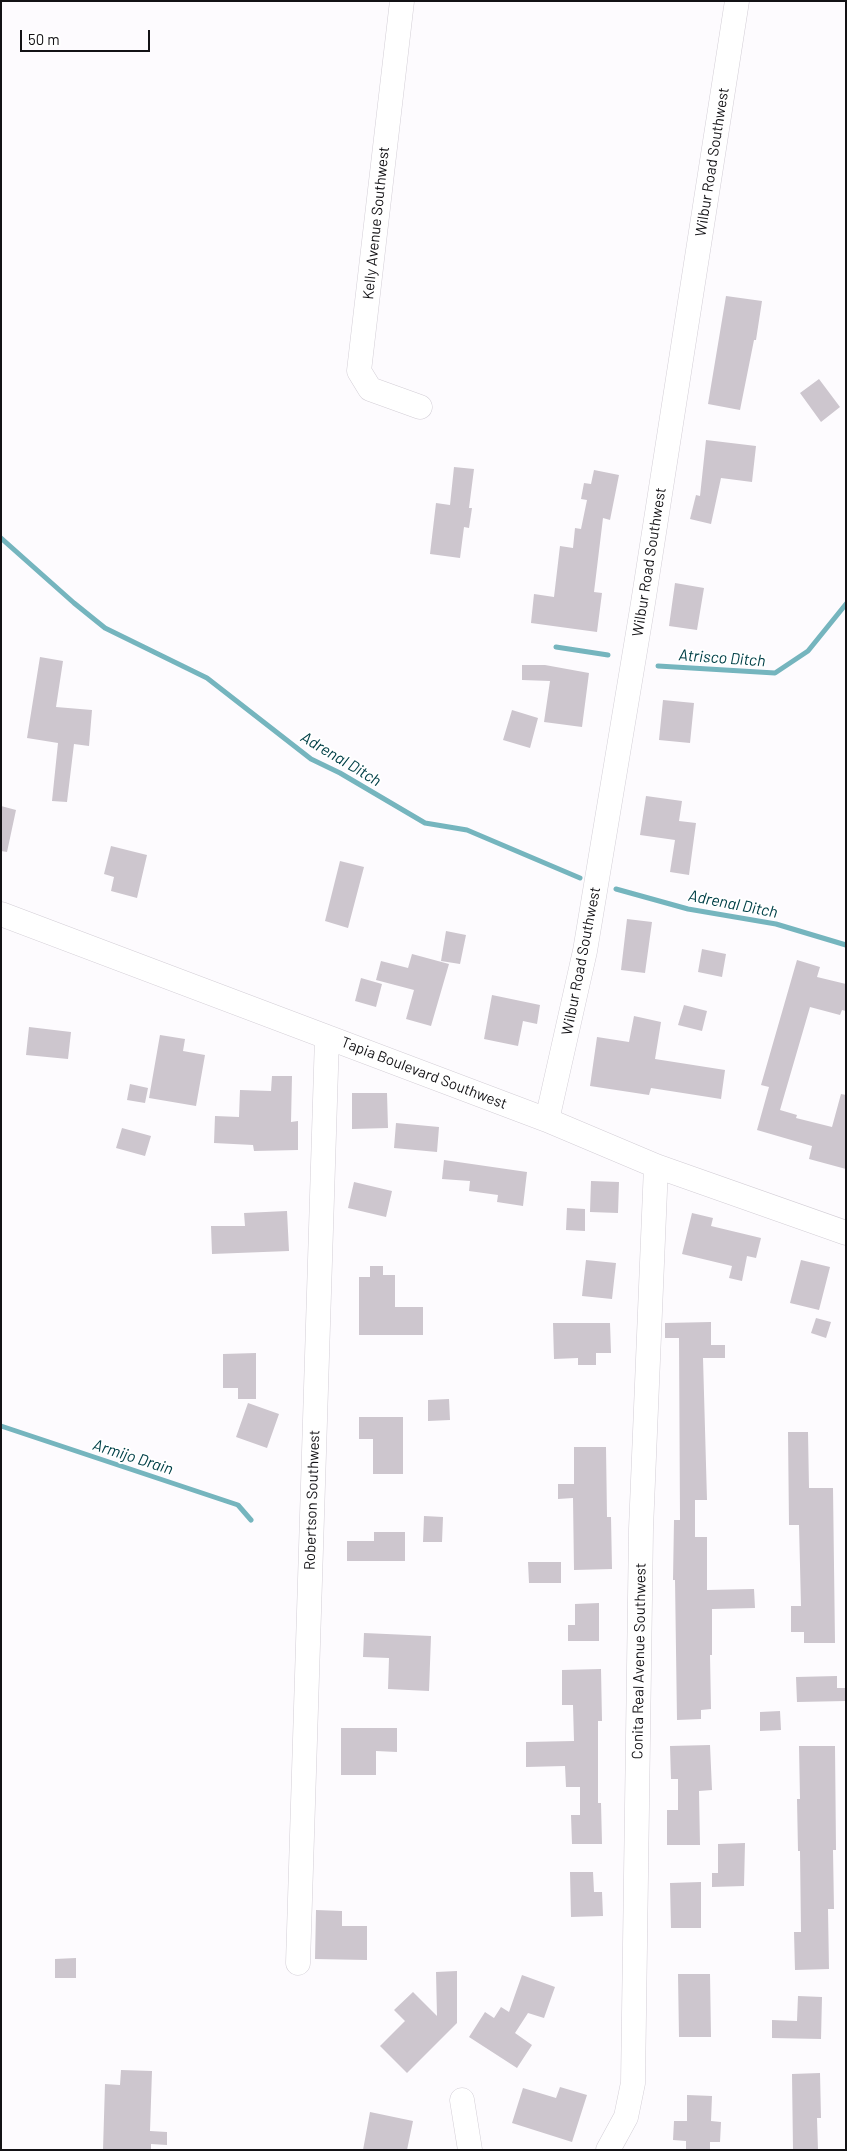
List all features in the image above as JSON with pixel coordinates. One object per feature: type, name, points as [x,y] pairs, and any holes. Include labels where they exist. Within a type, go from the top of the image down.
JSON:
[{"type":"street","name":"Kelly Avenue Southwest","points":[[402,1],[359,371],[370,389],[420,407]]},
{"type":"street","name":"Wilbur Road Southwest","points":[[547,1120],[585,951],[643,603],[737,1]]},
{"type":"street","name":"Tapia Boulevard Southwest","points":[[1,914],[547,1120],[656,1166],[846,1233]]},
{"type":"street","name":"Robertson Southwest","points":[[298,1963],[327,1037]]},
{"type":"street","name":"Conita Real Avenue Southwest","points":[[611,2149],[626,2117],[633,2082],[641,1529],[656,1166]]},
{"type":"street","points":[[462,2100],[470,2150]]},
{"type":"building","points":[[726,296],[762,301],[756,340],[754,340],[740,410],[708,404]]},
{"type":"building","points":[[819,379],[840,407],[821,422],[800,393]]},
{"type":"building","points":[[706,440],[756,446],[752,482],[721,478],[711,524],[690,519],[696,495],[700,496]]},
{"type":"building","points":[[454,467],[474,469],[469,508],[472,508],[469,528],[464,527],[460,558],[430,554],[436,503],[450,505]]},
{"type":"building","points":[[594,470],[619,475],[610,520],[603,518],[594,592],[602,593],[597,632],[531,623],[534,594],[554,597],[560,546],[573,548],[575,528],[581,529],[587,500],[581,499],[584,483],[591,484]]},
{"type":"building","points":[[675,583],[704,588],[697,630],[669,626]]},
{"type":"building","points":[[40,657],[63,661],[56,707],[92,710],[89,746],[74,744],[67,802],[52,801],[58,743],[27,738]]},
{"type":"building","points":[[522,665],[545,665],[589,673],[582,727],[544,722],[550,681],[522,680]]},
{"type":"building","points":[[663,700],[694,703],[690,743],[659,740]]},
{"type":"building","points":[[512,710],[538,718],[530,748],[503,740]]},
{"type":"building","points":[[646,796],[682,801],[679,821],[696,823],[689,875],[670,872],[675,840],[640,835]]},
{"type":"building","points":[[1,806],[16,810],[7,852],[1,851]]},
{"type":"building","points":[[111,846],[147,855],[137,898],[111,891],[114,877],[104,874]]},
{"type":"building","points":[[340,861],[364,867],[348,928],[325,921]]},
{"type":"building","points":[[627,919],[652,922],[645,973],[621,970]]},
{"type":"building","points":[[446,931],[466,935],[460,964],[441,961]]},
{"type":"building","points":[[702,949],[726,954],[722,977],[698,972]]},
{"type":"building","points":[[412,954],[449,964],[431,1026],[406,1019],[414,990],[376,980],[381,961],[408,968]]},
{"type":"building","points":[[797,960],[820,967],[817,977],[846,984],[846,1011],[842,1010],[840,1015],[810,1007],[780,1110],[797,1115],[796,1118],[832,1127],[841,1094],[846,1095],[846,1169],[809,1159],[812,1146],[757,1130],[769,1087],[761,1085]]},
{"type":"building","points":[[361,978],[382,984],[376,1007],[355,1001]]},
{"type":"building","points":[[492,995],[540,1005],[537,1024],[523,1021],[518,1046],[484,1039]]},
{"type":"building","points":[[684,1005],[707,1011],[702,1031],[678,1025]]},
{"type":"building","points":[[634,1016],[661,1022],[655,1059],[725,1070],[721,1099],[651,1088],[649,1095],[590,1086],[597,1037],[629,1042]]},
{"type":"building","points":[[29,1027],[71,1032],[68,1059],[26,1055]]},
{"type":"building","points":[[160,1035],[185,1039],[183,1051],[205,1055],[196,1106],[149,1098]]},
{"type":"building","points":[[272,1076],[292,1076],[291,1122],[298,1121],[298,1150],[254,1151],[253,1145],[214,1143],[215,1116],[239,1117],[240,1090],[271,1091]]},
{"type":"building","points":[[130,1084],[148,1088],[145,1103],[127,1100]]},
{"type":"building","points":[[352,1093],[387,1093],[388,1128],[352,1129]]},
{"type":"building","points":[[396,1123],[439,1127],[437,1152],[394,1148]]},
{"type":"building","points":[[122,1128],[151,1136],[145,1156],[116,1148]]},
{"type":"building","points":[[444,1160],[527,1172],[523,1206],[497,1202],[498,1195],[469,1191],[470,1181],[442,1179]]},
{"type":"building","points":[[591,1181],[619,1182],[618,1213],[590,1212]]},
{"type":"building","points":[[354,1182],[392,1191],[386,1217],[348,1208]]},
{"type":"building","points":[[567,1208],[585,1209],[585,1231],[566,1230]]},
{"type":"building","points":[[287,1211],[289,1251],[212,1254],[211,1226],[245,1226],[244,1213]]},
{"type":"building","points":[[692,1213],[713,1218],[711,1226],[761,1238],[756,1258],[747,1256],[742,1281],[729,1278],[732,1266],[682,1254]]},
{"type":"building","points":[[586,1260],[616,1263],[612,1299],[582,1296]]},
{"type":"building","points":[[801,1260],[830,1267],[819,1310],[790,1303]]},
{"type":"building","points":[[370,1266],[383,1266],[383,1275],[395,1275],[395,1307],[423,1307],[423,1335],[359,1335],[359,1277],[370,1277]]},
{"type":"building","points":[[816,1318],[831,1322],[826,1338],[811,1333]]},
{"type":"building","points":[[711,1322],[711,1345],[725,1345],[725,1358],[703,1358],[707,1500],[695,1500],[695,1537],[707,1537],[707,1590],[754,1589],[755,1608],[712,1609],[712,1655],[710,1655],[711,1709],[701,1710],[701,1719],[677,1720],[675,1580],[673,1580],[674,1520],[680,1520],[679,1338],[665,1338],[665,1323]]},
{"type":"building","points":[[553,1323],[610,1323],[611,1353],[596,1353],[596,1365],[578,1365],[578,1358],[554,1359]]},
{"type":"building","points":[[256,1353],[256,1399],[238,1399],[238,1388],[223,1388],[223,1354]]},
{"type":"building","points":[[449,1399],[450,1420],[428,1421],[428,1400]]},
{"type":"building","points":[[248,1403],[279,1414],[267,1448],[236,1437]]},
{"type":"building","points":[[359,1417],[403,1417],[403,1474],[373,1474],[373,1439],[359,1439]]},
{"type":"building","points":[[788,1432],[808,1432],[809,1488],[833,1488],[835,1643],[804,1643],[804,1632],[791,1632],[791,1606],[801,1606],[799,1525],[789,1525]]},
{"type":"building","points":[[574,1447],[606,1447],[607,1517],[611,1517],[612,1569],[574,1570],[573,1498],[558,1499],[558,1484],[574,1484]]},
{"type":"building","points":[[424,1516],[443,1517],[442,1542],[423,1542]]},
{"type":"building","points":[[374,1532],[405,1532],[405,1561],[347,1561],[347,1541],[374,1541]]},
{"type":"building","points":[[528,1562],[561,1562],[561,1583],[529,1583]]},
{"type":"building","points":[[599,1603],[599,1641],[568,1641],[568,1625],[575,1625],[575,1604]]},
{"type":"building","points":[[364,1633],[431,1636],[429,1691],[388,1689],[389,1658],[363,1657]]},
{"type":"building","points":[[601,1669],[602,1721],[598,1721],[598,1803],[601,1803],[602,1844],[572,1844],[571,1815],[580,1815],[580,1787],[566,1787],[565,1766],[526,1767],[526,1742],[574,1741],[573,1705],[562,1705],[562,1670]]},
{"type":"building","points":[[837,1676],[837,1688],[846,1688],[846,1701],[797,1702],[796,1677]]},
{"type":"building","points":[[780,1711],[781,1730],[760,1731],[760,1712]]},
{"type":"building","points":[[341,1728],[397,1728],[397,1752],[376,1751],[376,1775],[341,1775]]},
{"type":"building","points":[[710,1745],[712,1790],[699,1791],[700,1845],[667,1845],[667,1810],[678,1810],[678,1779],[671,1779],[670,1746]]},
{"type":"building","points":[[799,1746],[835,1746],[836,1850],[833,1850],[834,1909],[828,1909],[829,1969],[795,1970],[794,1932],[801,1932],[797,1799],[800,1799]]},
{"type":"building","points":[[745,1843],[744,1886],[712,1887],[712,1873],[718,1873],[718,1844]]},
{"type":"building","points":[[570,1872],[593,1872],[594,1892],[602,1892],[603,1916],[571,1917]]},
{"type":"building","points":[[701,1882],[701,1928],[671,1928],[670,1883]]},
{"type":"building","points":[[316,1910],[342,1911],[342,1926],[367,1926],[367,1960],[315,1959]]},
{"type":"building","points":[[76,1958],[76,1978],[55,1978],[55,1959]]},
{"type":"building","points":[[457,1971],[457,2023],[407,2073],[380,2046],[405,2021],[394,2010],[413,1992],[437,2016],[436,1972]]},
{"type":"building","points":[[678,1974],[710,1974],[711,2037],[679,2037]]},
{"type":"building","points":[[522,1975],[555,1987],[544,2018],[528,2013],[515,2033],[532,2045],[517,2068],[469,2037],[485,2012],[494,2018],[501,2007],[509,2012]]},
{"type":"building","points":[[798,1996],[822,1997],[821,2039],[772,2038],[772,2020],[797,2021]]},
{"type":"building","points":[[121,2070],[152,2071],[150,2131],[167,2132],[167,2145],[151,2144],[151,2150],[103,2150],[105,2084],[120,2085]]},
{"type":"building","points":[[820,2073],[821,2118],[817,2118],[818,2150],[793,2150],[792,2074]]},
{"type":"building","points":[[560,2087],[587,2095],[572,2142],[512,2123],[523,2088],[556,2098]]},
{"type":"building","points":[[687,2095],[712,2096],[711,2121],[721,2122],[720,2142],[710,2142],[710,2150],[686,2150],[686,2141],[673,2140],[674,2121],[687,2121]]},
{"type":"building","points":[[370,2112],[413,2121],[407,2150],[363,2150]]},
{"type":"waterway","name":"Adrenal Ditch","points":[[1,538],[105,628],[207,678],[311,759],[340,773],[425,823],[467,830],[580,878]]},
{"type":"waterway","name":"Atrisco Ditch","points":[[658,666],[775,673],[808,651],[846,604]]},
{"type":"waterway","points":[[556,647],[608,655]]},
{"type":"waterway","name":"Adrenal Ditch","points":[[616,889],[688,909],[776,924],[846,945]]},
{"type":"waterway","name":"Armijo Drain","points":[[1,1426],[238,1505],[251,1520]]}]
